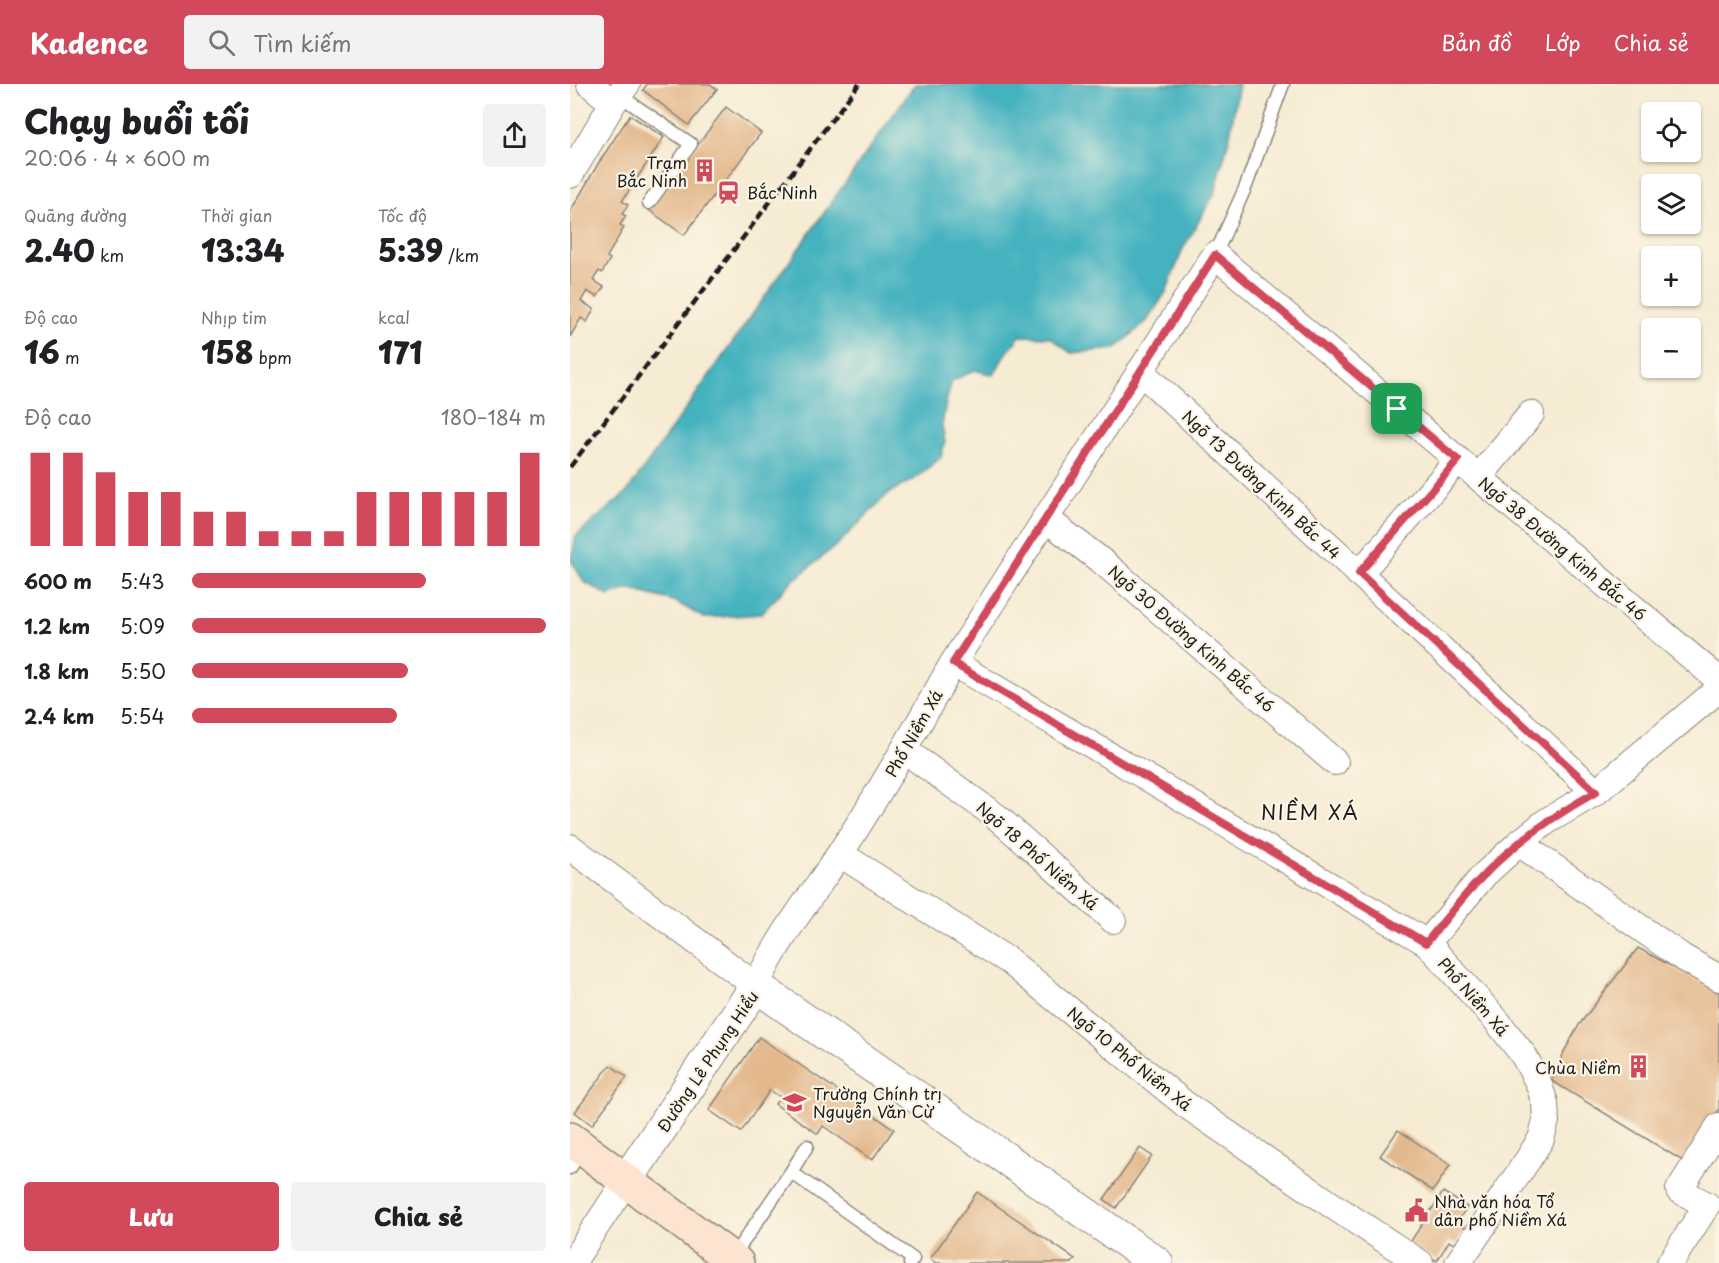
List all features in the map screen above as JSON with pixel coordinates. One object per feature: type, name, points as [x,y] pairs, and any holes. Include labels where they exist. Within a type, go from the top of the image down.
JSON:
[{"type":"main road","points":[[574,1152],[626,1181],[733,1262]]},
{"type":"street","points":[[570,175],[620,94],[590,84]]},
{"type":"street","points":[[953,663],[1215,255]]},
{"type":"street","name":"Ngõ 38 Đường Kinh Bắc 46","points":[[1215,255],[1719,680]]},
{"type":"street","name":"Ngõ 13 Đường Kinh Bắc 44","points":[[1140,371],[1596,792]]},
{"type":"street","points":[[1479,477],[1531,414]]},
{"type":"street","points":[[1359,573],[1458,460]]},
{"type":"street","name":"Ngõ 30 Đường Kinh Bắc 46","points":[[1045,518],[1104,563],[1335,762]]},
{"type":"street","name":"Phố Niềm Xá","points":[[756,986],[767,960],[840,854],[904,750],[953,663],[1426,943],[1491,1014],[1524,1056],[1538,1082],[1545,1103],[1546,1121],[1541,1139],[1458,1263]]},
{"type":"street","points":[[1426,943],[1484,875],[1520,843],[1547,821],[1596,792],[1719,689]]},
{"type":"street","name":"Ngõ 18 Phố Niềm Xá","points":[[904,750],[997,817],[1113,920]]},
{"type":"street","points":[[1520,843],[1682,957],[1719,978]]},
{"type":"street","points":[[570,847],[756,986]]},
{"type":"street","name":"Ngõ 10 Phố Niềm Xá","points":[[840,854],[1009,961],[1186,1105],[1419,1263]]},
{"type":"street","name":"Đường Lê Phụng Hiểu","points":[[626,1181],[756,986],[1157,1263]]},
{"type":"street","points":[[1670,1263],[1713,1209],[1678,1190],[1719,1126]]},
{"type":"street","points":[[572,1263],[626,1181]]},
{"type":"lane","points":[[1215,255],[1246,186],[1283,84]]},
{"type":"lane","points":[[620,94],[691,144],[649,203]]},
{"type":"lane","points":[[733,1262],[807,1146]]},
{"type":"lane","points":[[791,1172],[913,1258],[910,1263]]},
{"type":"water","points":[[915,84],[1239,84],[1230,135],[1215,193],[1183,249],[1166,292],[1147,321],[1115,349],[1071,353],[1050,337],[1020,336],[1003,358],[994,375],[974,370],[952,381],[942,426],[945,442],[941,457],[918,477],[889,493],[838,544],[790,583],[761,614],[704,618],[674,601],[628,589],[609,596],[584,582],[571,560],[576,536],[627,492]]},
{"type":"building","points":[[647,84],[710,84],[717,89],[689,125],[643,90]]},
{"type":"building","name":"Trạm Bắc Ninh","points":[[726,107],[761,133],[684,235],[649,210]]},
{"type":"building","points":[[630,115],[664,137],[622,201],[628,205],[622,214],[626,216],[620,225],[624,227],[607,257],[610,259],[602,273],[599,271],[593,280],[604,287],[597,297],[587,291],[581,301],[594,309],[587,322],[581,318],[570,337],[570,212]]},
{"type":"building","name":"Chùa Niềm","points":[[1638,948],[1719,992],[1719,1109],[1686,1163],[1552,1081],[1579,1025]]},
{"type":"building","points":[[759,1037],[894,1129],[872,1160],[823,1126],[818,1134],[775,1104],[780,1097],[770,1090],[741,1132],[709,1110]]},
{"type":"building","points":[[610,1065],[627,1077],[592,1125],[575,1112]]},
{"type":"building","points":[[1398,1130],[1450,1165],[1433,1191],[1380,1156]]},
{"type":"building","points":[[1140,1148],[1152,1156],[1116,1208],[1104,1199]]},
{"type":"building","points":[[977,1192],[1075,1259],[1072,1263],[936,1263],[930,1259]]},
{"type":"building","points":[[1443,1192],[1467,1207],[1457,1222],[1466,1228],[1455,1245],[1449,1241],[1437,1261],[1409,1244]]},
{"type":"railway","points":[[570,467],[859,84]]},
{"type":"place","name":"Trạm Bắc Ninh","points":[[705,171]]},
{"type":"place","name":"Bắc Ninh","points":[[729,192]]},
{"type":"place","name":"Chùa Niềm","points":[[1639,1067]]},
{"type":"place","name":"Trường Chính trị Nguyễn Văn Cừ","points":[[795,1102]]},
{"type":"place","name":"Nhà văn hóa Tổ dân phố Niềm Xá","points":[[1416,1210]]},
{"type":"district","name":"NIỀM XÁ","points":[[1310,812]]},
{"type":"route","points":[[1215,255],[1397,409],[1458,460],[1359,573],[1596,792],[1547,821],[1520,843],[1484,875],[1426,943],[953,663],[1215,255]]}]
